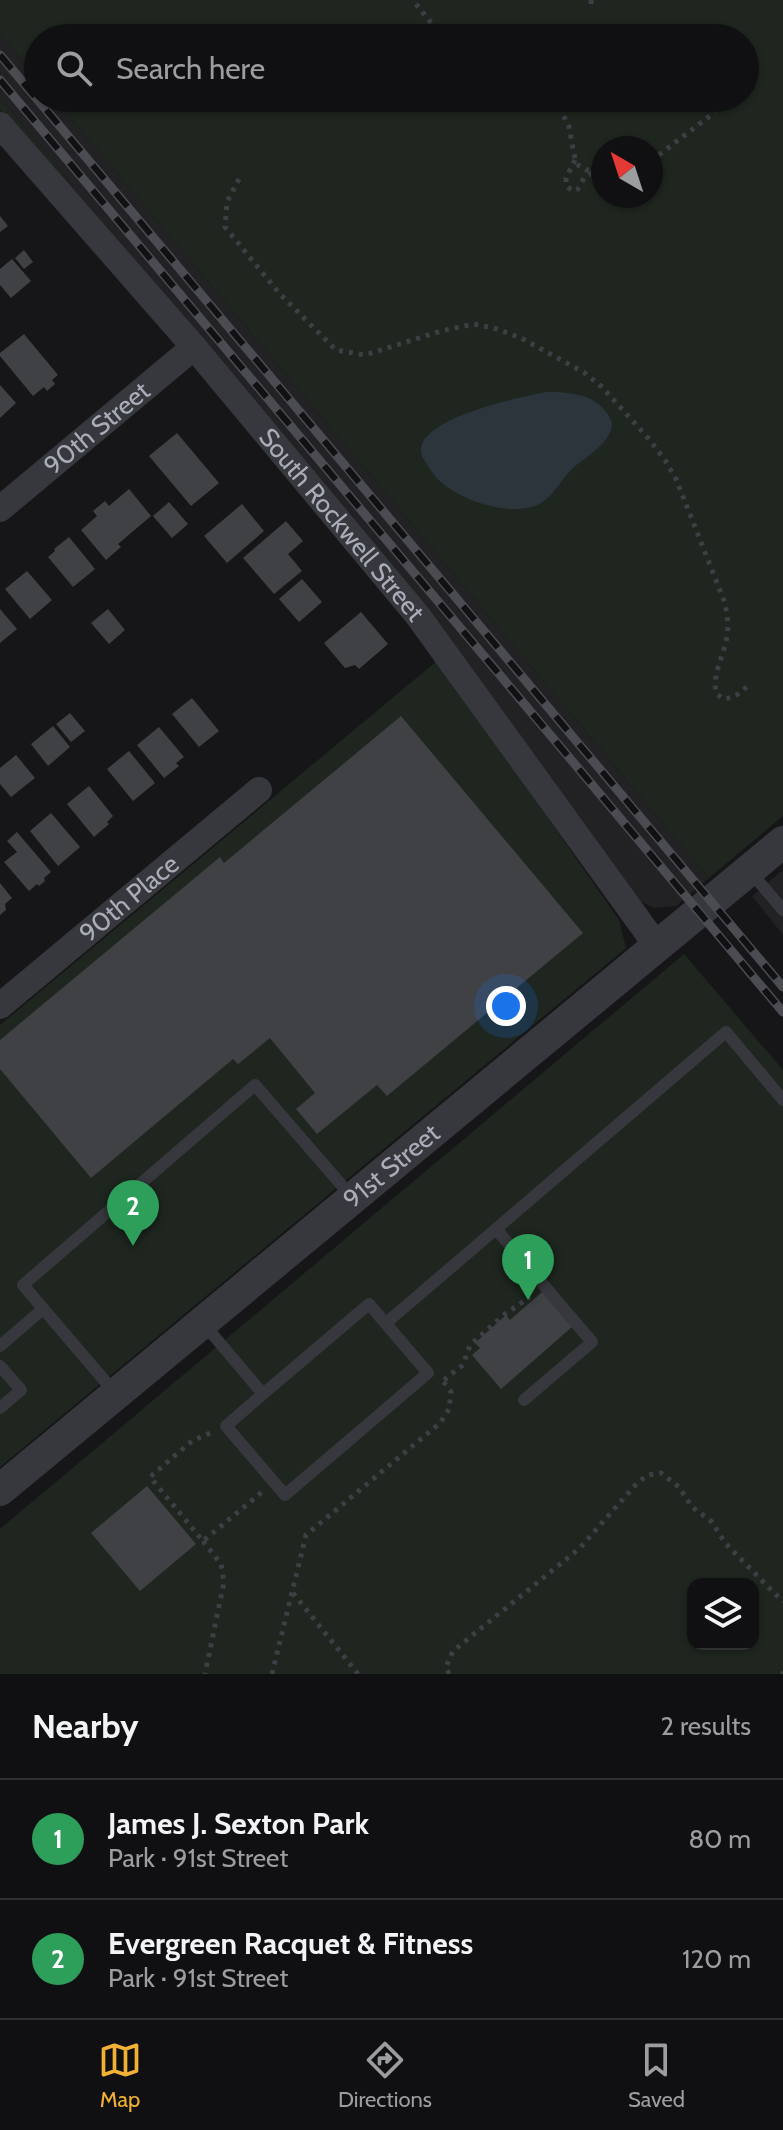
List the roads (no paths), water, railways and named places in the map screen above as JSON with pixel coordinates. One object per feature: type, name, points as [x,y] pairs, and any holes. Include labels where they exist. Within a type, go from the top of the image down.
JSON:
[{"type":"street","name":"South Rockwell Street","points":[[0,125],[194,347],[418,616],[657,946]]},
{"type":"street","name":"90th Street","points":[[0,509],[194,347]]},
{"type":"street","name":"90th Place","points":[[0,1006],[259,790]]},
{"type":"street","name":"91st Street","points":[[0,1490],[783,842]]},
{"type":"lane","points":[[749,870],[783,910]]},
{"type":"lane","points":[[386,1323],[726,1032],[783,1100]]},
{"type":"lane","points":[[116,1394],[23,1285],[255,1085],[353,1199]]},
{"type":"lane","points":[[496,1229],[592,1342],[524,1400]]},
{"type":"lane","points":[[369,1304],[386,1323],[428,1373],[285,1495],[226,1426],[369,1304]]},
{"type":"lane","points":[[0,1346],[43,1309]]},
{"type":"lane","points":[[203,1323],[263,1394]]},
{"type":"lane","points":[[0,1366],[21,1390],[0,1408]]},
{"type":"railway","points":[[0,55],[24,84]]},
{"type":"railway","points":[[0,80],[24,109]]},
{"type":"railway","points":[[27,112],[783,1012]]},
{"type":"railway","points":[[48,112],[783,987]]},
{"type":"place","name":"Evergreen Racquet & Fitness","points":[[133,1246]]},
{"type":"place","name":"James J. Sexton Park","points":[[528,1300]]}]
